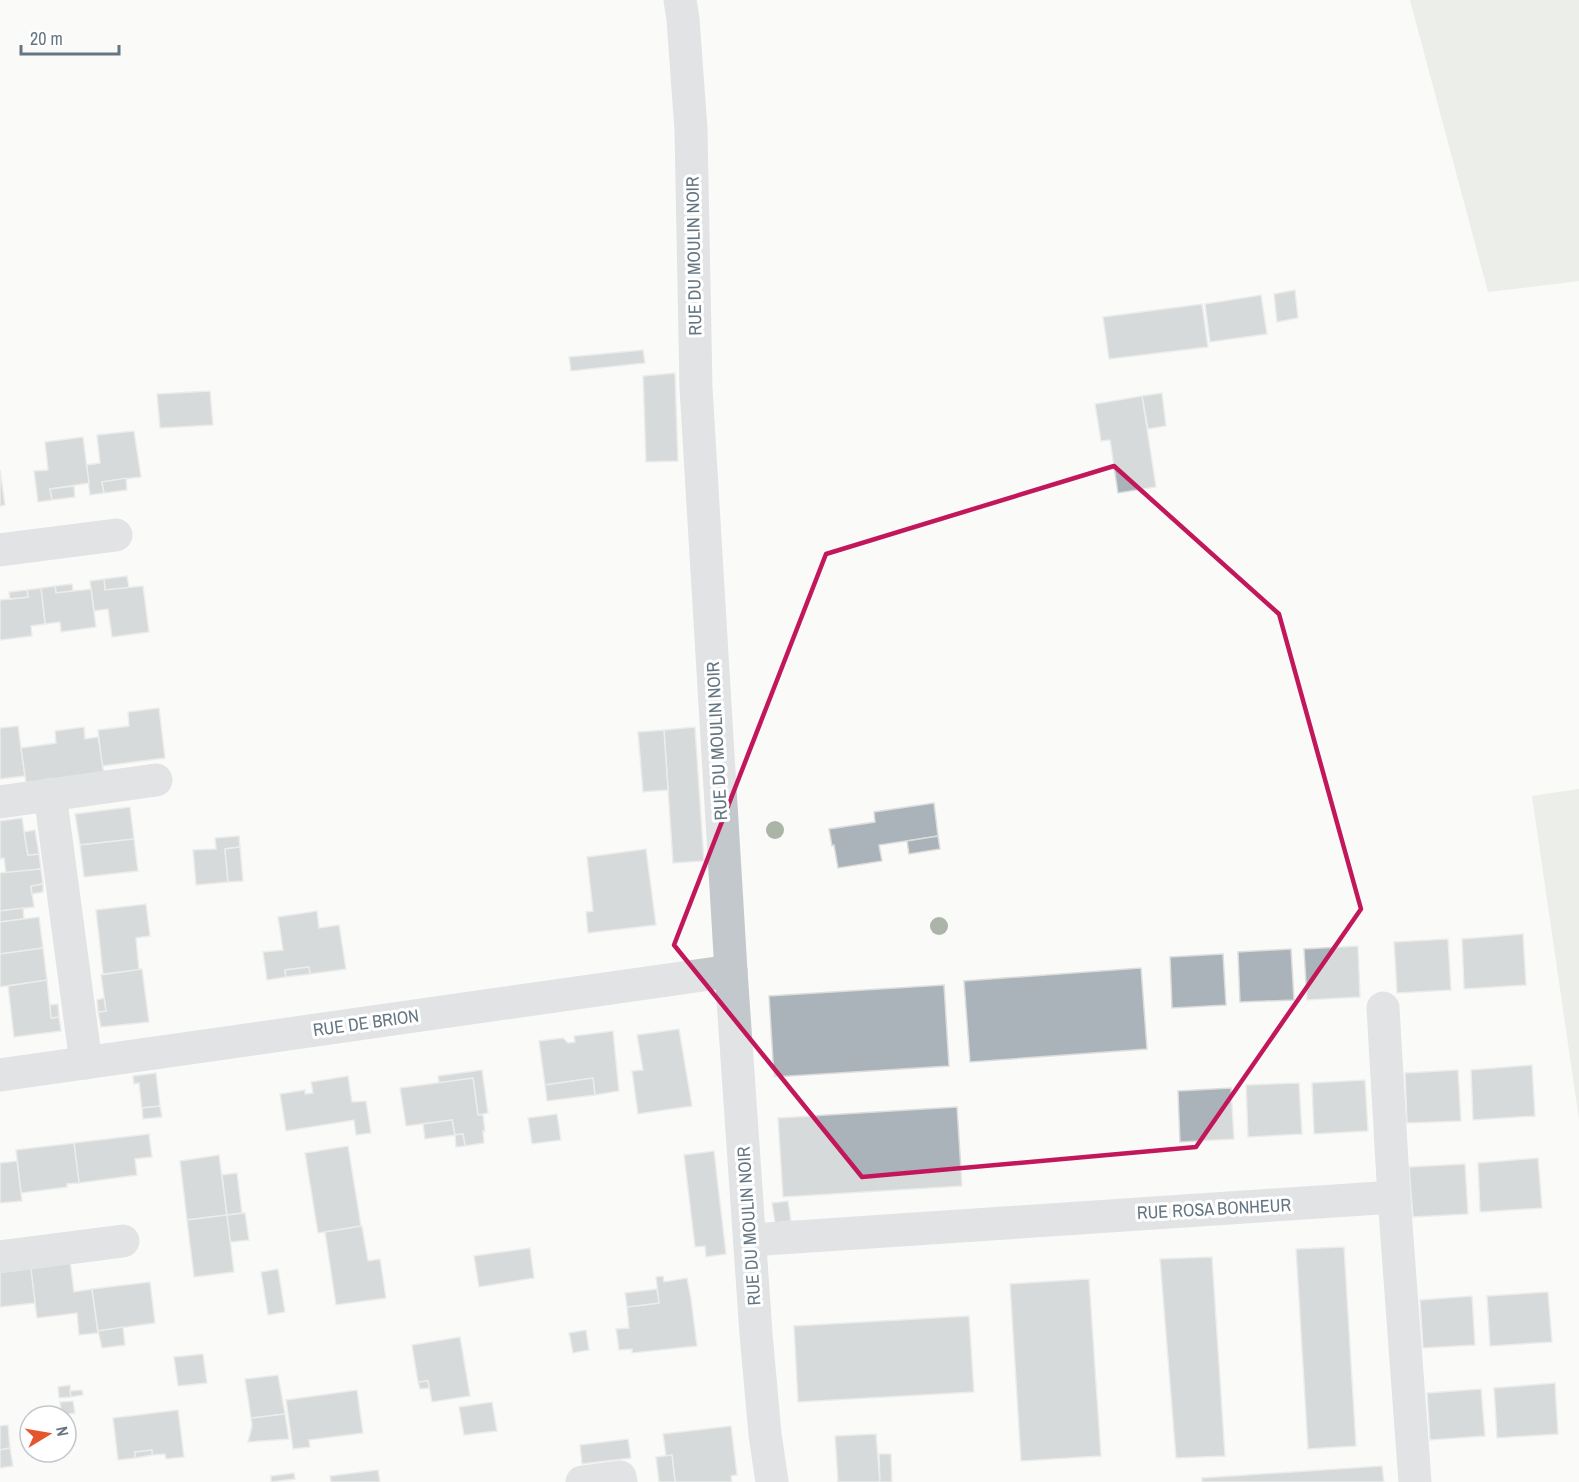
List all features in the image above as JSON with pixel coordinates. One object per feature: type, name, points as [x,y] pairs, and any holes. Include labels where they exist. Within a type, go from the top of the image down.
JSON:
[{"type":"street","name":"RUE DU MOULIN NOIR","points":[[680,0],[691,130],[696,388],[731,971],[756,1334],[765,1434],[772,1482]]},
{"type":"street","points":[[0,550],[116,535]]},
{"type":"street","points":[[0,802],[156,780]]},
{"type":"street","points":[[50,794],[86,1063]]},
{"type":"street","name":"RUE DE BRION","points":[[0,1075],[731,971]]},
{"type":"street","points":[[1383,1008],[1414,1482]]},
{"type":"street","name":"RUE ROSA BONHEUR","points":[[750,1240],[1394,1197]]},
{"type":"street","points":[[0,1257],[123,1241]]},
{"type":"street","points":[[582,1482],[620,1477],[621,1482]]},
{"type":"highlighted area","points":[[1114,466],[1279,614],[1361,909],[1196,1147],[862,1177],[674,945],[826,554]]},
{"type":"shaded area","points":[[1410,0],[1579,0],[1579,281],[1488,292]]},
{"type":"shaded area","points":[[1579,789],[1579,1119],[1532,796]]},
{"type":"building","points":[[1295,290],[1298,318],[1277,322],[1274,294]]},
{"type":"building","points":[[1261,295],[1267,334],[1210,342],[1205,304]]},
{"type":"building","points":[[1202,304],[1208,347],[1109,359],[1103,317]]},
{"type":"building","points":[[643,350],[645,363],[571,371],[569,357]]},
{"type":"building","points":[[675,373],[678,461],[646,462],[643,376]]},
{"type":"building","points":[[210,391],[213,425],[160,428],[157,394]]},
{"type":"building","points":[[1162,393],[1166,426],[1148,429],[1142,396]]},
{"type":"building","points":[[1142,396],[1156,487],[1118,493],[1110,440],[1101,441],[1095,404]]},
{"type":"building","points":[[134,431],[141,477],[102,482],[104,493],[90,495],[86,465],[100,463],[97,435]]},
{"type":"building","points":[[83,437],[89,483],[50,489],[52,500],[38,502],[34,471],[48,470],[45,442]]},
{"type":"building","points":[[0,470],[5,505],[0,506]]},
{"type":"building","points":[[126,478],[127,490],[104,493],[102,482]]},
{"type":"building","points":[[74,486],[75,497],[52,500],[50,489]]},
{"type":"building","points":[[127,576],[129,588],[105,590],[104,579]]},
{"type":"building","points":[[104,579],[105,590],[143,586],[149,632],[112,637],[108,609],[94,611],[90,581]]},
{"type":"building","points":[[72,584],[73,591],[56,593],[55,586]]},
{"type":"building","points":[[55,586],[56,593],[91,589],[96,627],[61,632],[60,622],[45,624],[41,588]]},
{"type":"building","points":[[41,588],[45,624],[31,626],[32,636],[0,640],[0,600],[28,597],[27,590]]},
{"type":"building","points":[[27,590],[28,597],[10,599],[9,592]]},
{"type":"building","points":[[159,708],[165,758],[102,766],[98,730],[129,726],[128,712]]},
{"type":"building","points":[[18,726],[25,776],[0,779],[0,728]]},
{"type":"building","points":[[84,727],[85,739],[98,737],[104,774],[26,783],[21,748],[56,743],[55,731]]},
{"type":"building","points":[[695,727],[704,861],[673,863],[664,730]]},
{"type":"building","points":[[664,730],[668,790],[643,792],[638,732]]},
{"type":"building","points":[[934,803],[938,836],[879,845],[882,861],[838,868],[829,829],[875,822],[874,812]]},
{"type":"building","points":[[130,807],[134,839],[80,845],[75,814]]},
{"type":"building","points":[[22,818],[28,855],[39,854],[41,869],[6,873],[4,858],[0,859],[0,821]]},
{"type":"building","points":[[35,830],[39,854],[28,855],[24,832]]},
{"type":"building","points":[[239,836],[240,847],[225,849],[228,882],[196,885],[193,850],[216,849],[215,838]]},
{"type":"building","points":[[938,836],[940,849],[909,854],[907,841]]},
{"type":"building","points":[[134,839],[138,871],[84,877],[80,845]]},
{"type":"building","points":[[240,847],[243,881],[228,882],[225,849]]},
{"type":"building","points":[[646,849],[656,925],[588,933],[586,912],[593,911],[587,857]]},
{"type":"building","points":[[41,869],[43,884],[31,886],[34,907],[0,911],[0,873]]},
{"type":"building","points":[[43,884],[43,892],[32,894],[31,886]]},
{"type":"building","points":[[146,904],[150,936],[136,938],[139,970],[103,974],[96,910]]},
{"type":"building","points":[[23,908],[24,919],[0,922],[0,911]]},
{"type":"building","points":[[317,911],[319,928],[339,925],[346,969],[310,974],[309,967],[285,970],[286,977],[267,980],[263,952],[283,950],[278,917]]},
{"type":"building","points":[[39,917],[43,948],[0,954],[0,922]]},
{"type":"building","points":[[1523,934],[1526,985],[1464,989],[1462,939]]},
{"type":"building","points":[[1448,939],[1451,990],[1397,993],[1394,942]]},
{"type":"building","points":[[1358,946],[1360,997],[1307,1000],[1304,949]]},
{"type":"building","points":[[43,948],[47,980],[0,987],[0,954]]},
{"type":"building","points":[[1291,949],[1294,1000],[1240,1002],[1238,952]]},
{"type":"building","points":[[1223,954],[1226,1005],[1172,1008],[1170,957]]},
{"type":"building","points":[[309,967],[310,974],[286,977],[285,970]]},
{"type":"building","points":[[1141,968],[1147,1049],[970,1062],[964,981]]},
{"type":"building","points":[[142,969],[149,1022],[101,1027],[98,1012],[106,1011],[101,975]]},
{"type":"building","points":[[47,980],[51,1018],[59,1017],[61,1031],[14,1037],[8,986]]},
{"type":"building","points":[[944,985],[949,1066],[774,1077],[769,996]]},
{"type":"building","points":[[104,998],[106,1011],[98,1012],[97,1000]]},
{"type":"building","points":[[58,1004],[59,1017],[51,1018],[50,1005]]},
{"type":"building","points":[[679,1029],[692,1106],[638,1114],[632,1071],[643,1070],[637,1035]]},
{"type":"building","points":[[613,1031],[619,1091],[595,1095],[593,1078],[545,1085],[539,1041],[563,1038],[568,1043],[575,1042],[574,1036]]},
{"type":"building","points":[[1532,1065],[1535,1116],[1473,1120],[1471,1070]]},
{"type":"building","points":[[482,1070],[488,1113],[478,1115],[473,1078],[439,1083],[438,1076]]},
{"type":"building","points":[[1458,1070],[1461,1121],[1407,1123],[1405,1073]]},
{"type":"building","points":[[156,1073],[160,1106],[142,1108],[139,1083],[134,1084],[133,1076]]},
{"type":"building","points":[[348,1076],[352,1102],[366,1101],[371,1133],[356,1135],[354,1120],[286,1131],[280,1094],[305,1090],[305,1094],[313,1093],[311,1082]]},
{"type":"building","points":[[473,1078],[478,1115],[483,1115],[484,1143],[465,1146],[463,1134],[455,1135],[452,1120],[406,1126],[400,1088]]},
{"type":"building","points":[[593,1078],[595,1095],[547,1101],[545,1085]]},
{"type":"building","points":[[1365,1080],[1368,1131],[1314,1134],[1312,1083]]},
{"type":"building","points":[[1299,1083],[1302,1134],[1248,1137],[1246,1085]]},
{"type":"building","points":[[1231,1088],[1234,1139],[1180,1142],[1178,1091]]},
{"type":"building","points":[[160,1106],[162,1117],[143,1119],[142,1108]]},
{"type":"building","points":[[957,1107],[962,1186],[783,1197],[778,1118]]},
{"type":"building","points":[[557,1114],[561,1140],[532,1144],[528,1118]]},
{"type":"building","points":[[452,1120],[455,1135],[425,1139],[423,1124]]},
{"type":"building","points":[[149,1134],[152,1157],[135,1159],[137,1175],[79,1183],[74,1143]]},
{"type":"building","points":[[463,1134],[465,1146],[456,1147],[455,1135]]},
{"type":"building","points":[[74,1143],[79,1183],[67,1184],[67,1187],[21,1193],[16,1150]]},
{"type":"building","points":[[348,1146],[361,1226],[318,1233],[305,1153]]},
{"type":"building","points":[[714,1151],[726,1254],[706,1257],[705,1246],[695,1247],[684,1155]]},
{"type":"building","points":[[219,1155],[227,1215],[187,1220],[180,1161]]},
{"type":"building","points":[[1538,1158],[1542,1208],[1480,1212],[1478,1163]]},
{"type":"building","points":[[17,1161],[22,1201],[0,1203],[0,1163]]},
{"type":"building","points":[[1465,1164],[1468,1214],[1413,1217],[1409,1167]]},
{"type":"building","points":[[237,1173],[242,1213],[227,1215],[222,1175]]},
{"type":"building","points":[[788,1201],[791,1221],[775,1223],[772,1203]]},
{"type":"building","points":[[245,1213],[249,1240],[230,1242],[227,1215]]},
{"type":"building","points":[[227,1215],[234,1272],[194,1277],[187,1220]]},
{"type":"building","points":[[362,1226],[368,1261],[380,1259],[386,1298],[336,1305],[325,1232]]},
{"type":"building","points":[[1344,1247],[1356,1446],[1308,1449],[1296,1249]]},
{"type":"building","points":[[530,1248],[534,1278],[479,1287],[474,1256]]},
{"type":"building","points":[[1212,1257],[1225,1456],[1176,1458],[1160,1259]]},
{"type":"building","points":[[70,1260],[74,1292],[92,1289],[98,1333],[79,1335],[77,1313],[37,1318],[30,1265]]},
{"type":"building","points":[[0,1269],[31,1269],[35,1303],[0,1307]]},
{"type":"building","points":[[278,1269],[285,1312],[268,1315],[261,1272]]},
{"type":"building","points":[[663,1276],[664,1282],[687,1278],[697,1346],[632,1353],[632,1349],[619,1350],[616,1329],[629,1328],[627,1307],[659,1303],[656,1277]]},
{"type":"building","points":[[1089,1279],[1101,1456],[1021,1461],[1010,1284]]},
{"type":"building","points":[[150,1282],[155,1323],[98,1331],[92,1289]]},
{"type":"building","points":[[657,1289],[659,1303],[627,1307],[625,1293]]},
{"type":"building","points":[[1548,1292],[1552,1342],[1490,1346],[1487,1296]]},
{"type":"building","points":[[1472,1296],[1475,1345],[1423,1348],[1420,1300]]},
{"type":"building","points":[[969,1316],[974,1392],[798,1402],[794,1326]]},
{"type":"building","points":[[123,1327],[125,1345],[102,1348],[98,1331]]},
{"type":"building","points":[[586,1330],[589,1350],[573,1353],[569,1333]]},
{"type":"building","points":[[460,1337],[470,1396],[432,1402],[428,1381],[418,1382],[412,1345]]},
{"type":"building","points":[[203,1354],[207,1383],[178,1386],[174,1357]]},
{"type":"building","points":[[278,1375],[285,1414],[251,1418],[245,1379]]},
{"type":"building","points":[[428,1381],[429,1388],[420,1389],[418,1382]]},
{"type":"building","points":[[1555,1383],[1558,1434],[1497,1438],[1494,1388]]},
{"type":"building","points":[[70,1385],[71,1397],[59,1398],[58,1387]]},
{"type":"building","points":[[1481,1389],[1485,1436],[1430,1440],[1427,1393]]},
{"type":"building","points":[[82,1390],[83,1395],[71,1397],[70,1391]]},
{"type":"building","points":[[357,1390],[363,1433],[309,1440],[310,1447],[293,1449],[286,1400]]},
{"type":"building","points":[[73,1401],[74,1404],[60,1404],[60,1402]]},
{"type":"building","points":[[492,1402],[497,1431],[464,1435],[459,1407]]},
{"type":"building","points":[[178,1410],[184,1457],[166,1459],[165,1454],[152,1455],[152,1450],[135,1452],[135,1458],[118,1460],[113,1418]]},
{"type":"building","points":[[285,1414],[289,1439],[248,1442],[252,1426],[251,1418]]},
{"type":"building","points":[[8,1425],[10,1448],[0,1450],[0,1426]]},
{"type":"building","points":[[731,1426],[737,1475],[731,1476],[732,1482],[675,1482],[672,1455],[666,1456],[663,1434]]},
{"type":"building","points":[[876,1434],[880,1482],[838,1482],[835,1436]]},
{"type":"building","points":[[628,1439],[631,1458],[582,1464],[580,1445]]},
{"type":"building","points":[[10,1448],[13,1466],[0,1468],[0,1450]]},
{"type":"building","points":[[152,1450],[152,1455],[135,1458],[135,1452]]},
{"type":"building","points":[[879,1454],[891,1454],[892,1482],[880,1482]]},
{"type":"building","points":[[672,1455],[675,1482],[659,1482],[656,1457]]},
{"type":"building","points":[[1382,1466],[1384,1482],[1202,1482],[1202,1478]]},
{"type":"building","points":[[378,1470],[380,1482],[331,1482],[330,1476]]},
{"type":"building","points":[[294,1473],[295,1479],[271,1482],[271,1476]]}]
